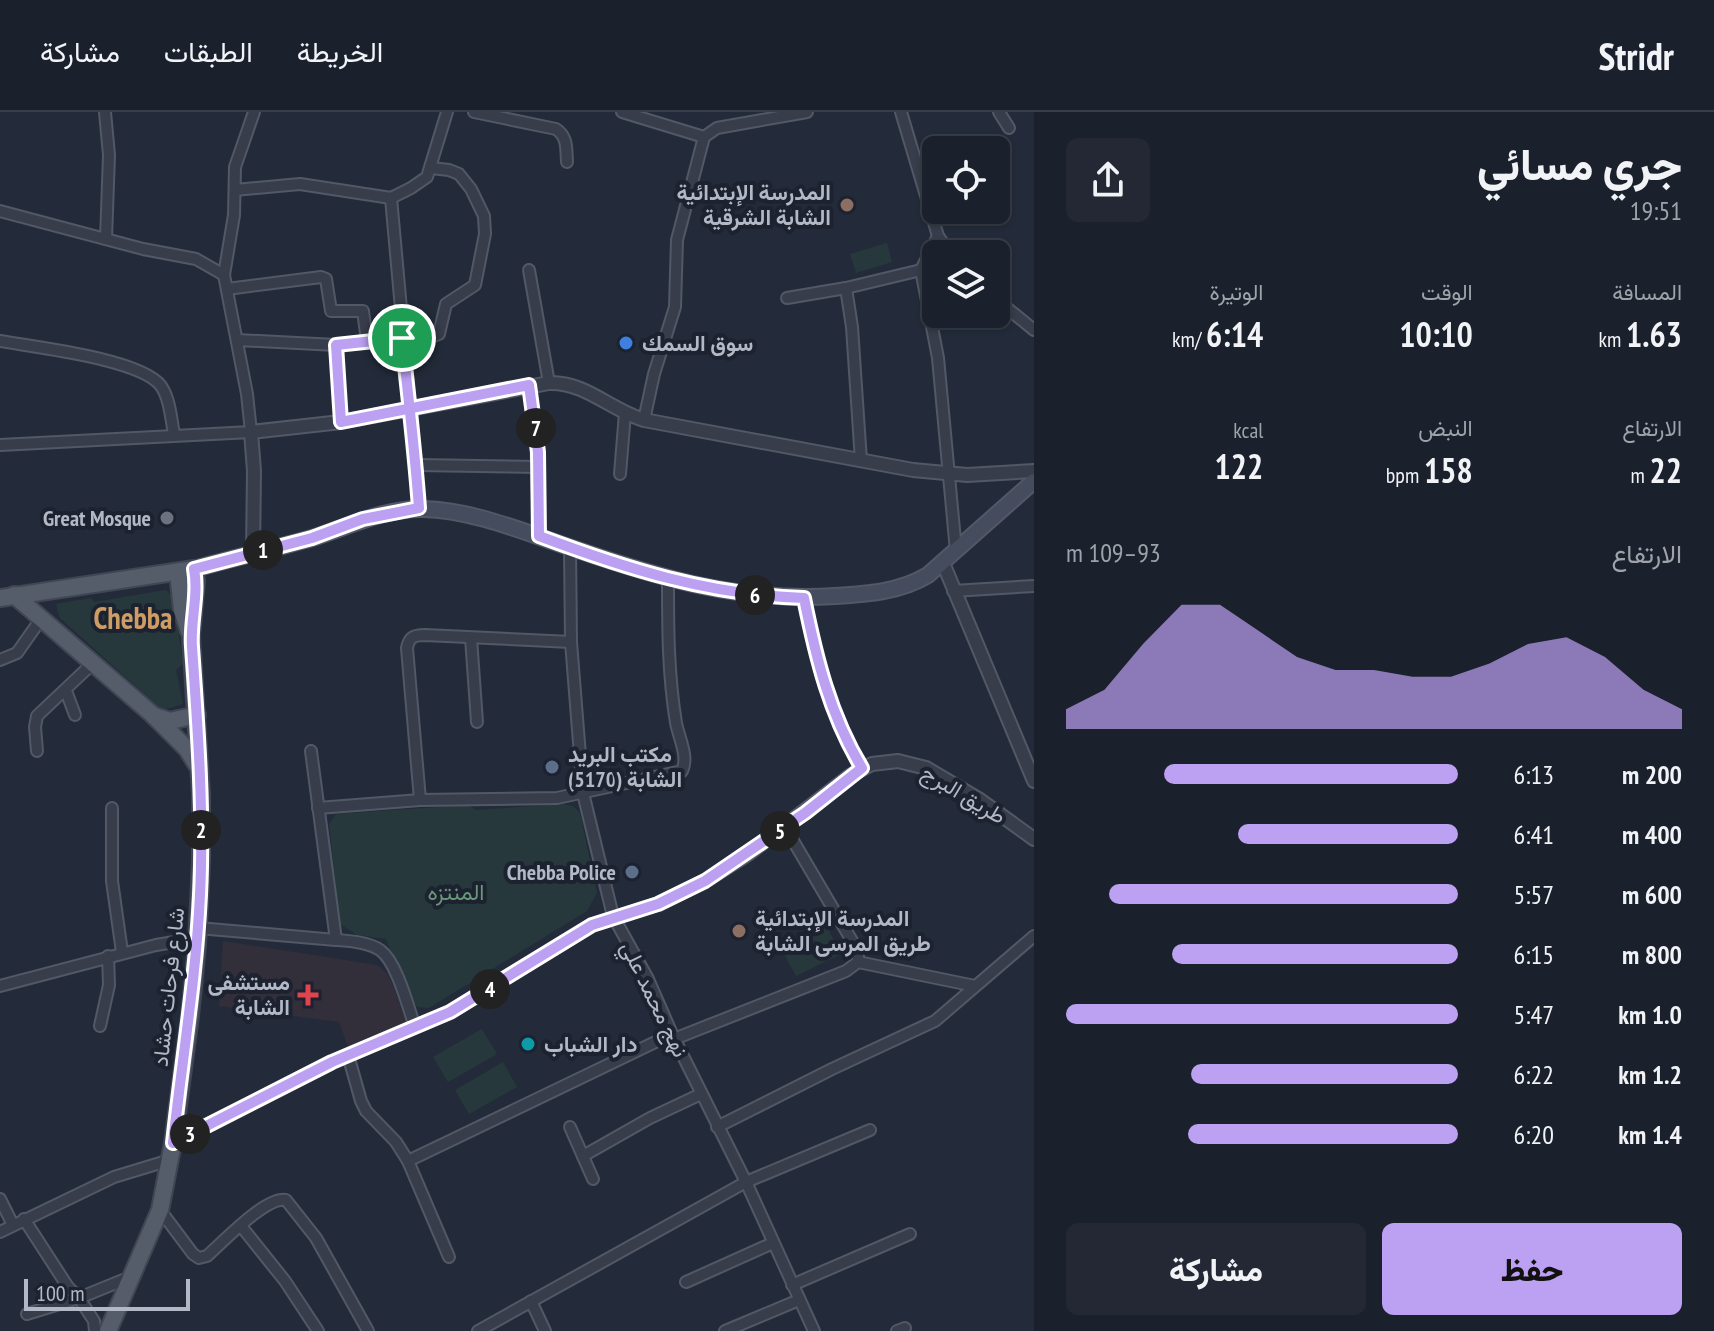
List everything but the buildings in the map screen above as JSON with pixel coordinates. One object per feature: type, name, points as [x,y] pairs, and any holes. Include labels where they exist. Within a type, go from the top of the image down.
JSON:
[{"type":"main road","points":[[7,597],[186,570],[312,538],[363,519],[419,508],[472,516],[668,580],[740,594],[804,598],[898,589],[914,584],[943,563],[1034,481]]},
{"type":"main road","name":"شارع فرحات حشاد","points":[[108,1331],[160,1210],[173,1143],[197,945],[201,862],[199,771],[191,636],[182,610],[186,570]]},
{"type":"main road","points":[[40,618],[33,602],[37,595],[45,591]]},
{"type":"main road","points":[[7,597],[40,618],[153,715],[187,749],[199,771]]},
{"type":"main road","points":[[153,715],[170,721],[197,715]]},
{"type":"street","points":[[105,112],[109,172],[106,239]]},
{"type":"street","points":[[253,553],[251,432],[247,394],[224,275],[235,167],[254,112]]},
{"type":"street","points":[[235,190],[300,184],[391,198],[420,183],[431,168],[447,112]]},
{"type":"street","points":[[474,112],[556,129],[563,134],[566,142],[567,162]]},
{"type":"street","points":[[622,112],[704,137]]},
{"type":"street","points":[[644,420],[654,374],[675,307],[677,240],[704,137],[717,128],[807,112]]},
{"type":"street","points":[[901,112],[941,240]]},
{"type":"street","points":[[999,112],[1009,128]]},
{"type":"street","points":[[237,340],[336,345],[428,338],[439,334],[448,300],[475,285],[486,225],[481,206],[459,174],[431,168]]},
{"type":"street","points":[[391,198],[419,508]]},
{"type":"street","points":[[0,211],[196,259],[224,275]]},
{"type":"street","points":[[938,236],[921,270],[938,358],[956,551]]},
{"type":"street","points":[[529,270],[549,383]]},
{"type":"street","points":[[787,298],[921,270]]},
{"type":"street","points":[[227,289],[321,277],[326,279],[331,311],[363,311],[367,341]]},
{"type":"street","points":[[846,288],[857,377],[861,461]]},
{"type":"street","points":[[1010,310],[1034,330]]},
{"type":"street","points":[[0,341],[75,354],[146,375],[162,387],[174,434]]},
{"type":"street","points":[[336,345],[341,422]]},
{"type":"street","points":[[0,445],[251,432],[341,422],[549,383],[580,387],[625,413],[644,420],[861,461],[949,474],[1034,471]]},
{"type":"street","points":[[529,385],[536,430],[539,536]]},
{"type":"street","points":[[620,474],[625,413]]},
{"type":"street","points":[[416,465],[538,467]]},
{"type":"street","name":"نهج محمد علي","points":[[570,548],[571,642],[583,793],[613,916],[648,979],[814,1331]]},
{"type":"street","points":[[943,563],[1034,781]]},
{"type":"street","points":[[318,808],[420,800],[535,800],[678,773],[685,767],[667,657],[668,580]]},
{"type":"street","points":[[953,591],[1034,586]]},
{"type":"street","points":[[804,598],[826,691],[862,768]]},
{"type":"street","points":[[0,660],[17,653],[40,618]]},
{"type":"street","points":[[420,800],[408,641],[418,635],[571,642]]},
{"type":"street","points":[[471,638],[477,722]]},
{"type":"street","points":[[37,751],[35,721],[92,664]]},
{"type":"street","points":[[66,691],[75,715]]},
{"type":"street","points":[[311,751],[336,940]]},
{"type":"street","name":"طريق البرج","points":[[173,1143],[348,1055],[471,1000],[582,931],[613,916],[658,904],[722,872],[862,768],[884,761],[898,761],[926,768],[980,800],[1034,839]]},
{"type":"street","points":[[112,808],[112,881],[122,952]]},
{"type":"street","points":[[408,1161],[673,1036],[846,971],[858,962],[854,942],[785,827]]},
{"type":"street","points":[[198,928],[371,946],[387,957],[415,1027]]},
{"type":"street","points":[[717,1127],[935,1021],[1034,936]]},
{"type":"street","points":[[0,986],[122,952],[174,942],[197,945]]},
{"type":"street","points":[[100,1026],[109,985],[108,956]]},
{"type":"street","points":[[858,962],[975,986]]},
{"type":"street","points":[[348,1055],[366,1111],[396,1142],[408,1161],[449,1257]]},
{"type":"street","points":[[583,1156],[650,1118],[701,1094]]},
{"type":"street","points":[[570,1127],[593,1179]]},
{"type":"street","points":[[478,1331],[746,1182],[870,1130]]},
{"type":"street","points":[[0,1232],[114,1177],[170,1160]]},
{"type":"street","points":[[0,1199],[13,1225]]},
{"type":"street","points":[[160,1210],[199,1258],[207,1256],[275,1200],[289,1202],[316,1238],[368,1331]]},
{"type":"street","points":[[24,1219],[94,1321],[95,1331]]},
{"type":"street","points":[[241,1226],[285,1281],[318,1331]]},
{"type":"street","points":[[792,1285],[910,1234]]},
{"type":"street","points":[[686,1282],[773,1243]]},
{"type":"street","points":[[27,1314],[79,1298],[133,1276]]},
{"type":"street","points":[[725,1331],[738,1329],[799,1300]]},
{"type":"street","points":[[531,1301],[545,1331]]},
{"type":"shaded area","name":"مستشفى الشابة","points":[[223,941],[377,965],[387,973],[393,985],[410,1033],[352,1058],[339,1022],[219,1006]]},
{"type":"green space","points":[[887,243],[892,262],[856,273],[850,254]]},
{"type":"green space","points":[[166,590],[174,598],[183,664],[176,670],[183,704],[162,710],[60,618],[56,604],[91,598],[94,602]]},
{"type":"green space","name":"المنتزه","points":[[563,804],[573,806],[580,813],[597,893],[587,911],[429,1008],[418,1007],[411,1002],[386,939],[357,935],[340,924],[329,824],[336,814],[468,805],[476,810]]},
{"type":"green space","points":[[827,927],[841,954],[796,976],[782,950]]},
{"type":"green space","points":[[482,1029],[497,1054],[448,1082],[433,1057]]},
{"type":"green space","points":[[503,1062],[517,1087],[469,1114],[455,1090]]},
{"type":"place","name":"المدرسة الإبتدائية الشابة الشرقية","points":[[847,205]]},
{"type":"place","name":"سوق السمك","points":[[626,343]]},
{"type":"place","name":"Great Mosque","points":[[167,518]]},
{"type":"place","name":"مكتب البريد الشابة (5170)","points":[[552,767]]},
{"type":"place","name":"Chebba Police","points":[[632,872]]},
{"type":"place","name":"المدرسة الإبتدائية طريق المرسى الشابة","points":[[739,931]]},
{"type":"place","name":"مستشفى الشابة","points":[[308,995]]},
{"type":"place","name":"دار الشباب","points":[[528,1044]]},
{"type":"district","name":"Chebba","points":[[133,617]]},
{"type":"route","points":[[402,338],[336,345],[341,422],[409,410],[529,385],[538,452],[539,536],[668,580],[740,594],[804,598],[826,691],[834,714],[862,768],[722,872],[658,904],[592,925],[450,1012],[332,1062],[173,1143],[190,1016],[200,894],[201,795],[191,636],[196,581],[194,569],[312,538],[363,519],[419,508],[416,465],[409,410],[402,338]]}]
